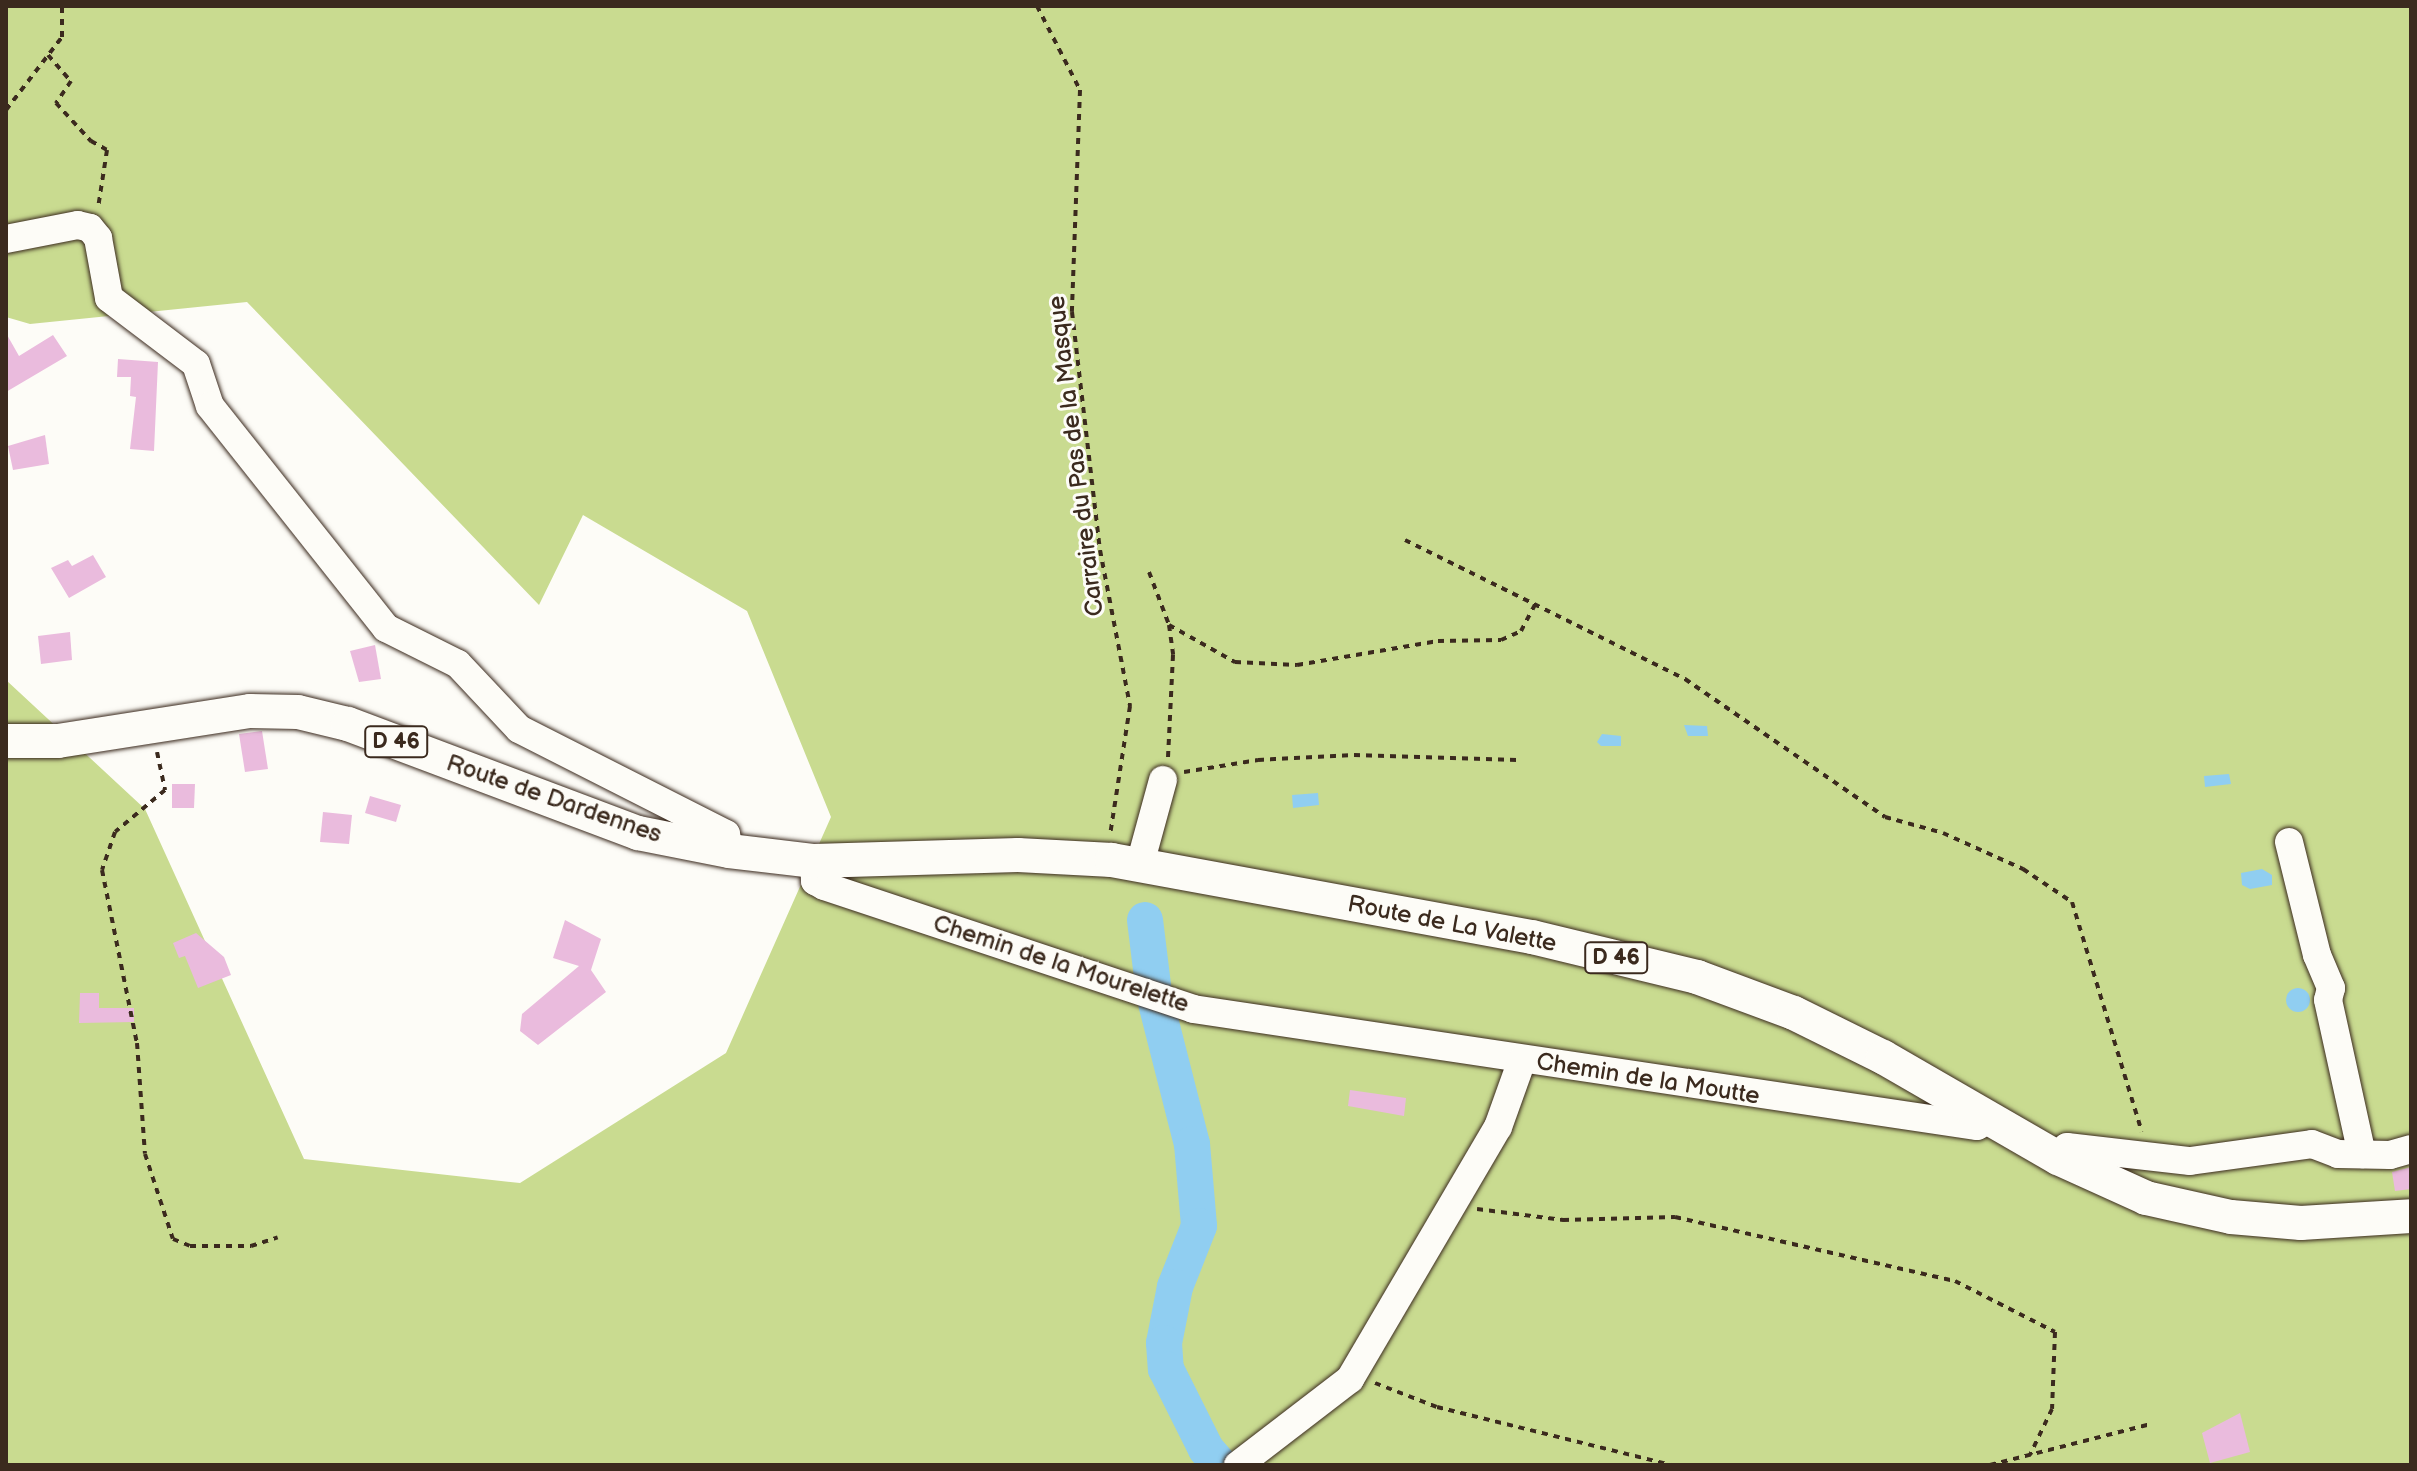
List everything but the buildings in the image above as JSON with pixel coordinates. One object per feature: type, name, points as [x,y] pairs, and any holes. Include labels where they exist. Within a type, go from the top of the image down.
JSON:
[{"type":"main road","name":"Route de Dardennes","points":[[6,741],[58,741],[250,711],[298,712],[348,724],[638,833],[729,851],[774,856]]},
{"type":"main road","name":"Route de La Valette","points":[[774,856],[814,861],[1018,855],[1126,862],[1532,937],[1697,977],[1806,1019],[2058,1158],[2146,1198],[2231,1217],[2317,1223],[2411,1216]]},
{"type":"street","points":[[6,239],[78,225],[90,228],[98,238],[109,298],[196,364],[210,406],[234,440],[386,628],[458,664],[519,729],[726,834],[729,851]]},
{"type":"street","points":[[1126,862],[1163,780]]},
{"type":"street","points":[[2289,842],[2317,955],[2331,988],[2328,1000],[2362,1154]]},
{"type":"street","name":"Chemin de la Mourelette","points":[[814,861],[815,881],[824,886],[1193,1009],[1522,1060]]},
{"type":"street","name":"Chemin de la Moutte","points":[[1238,1465],[1350,1379],[1498,1127],[1522,1060],[1977,1126],[1984,1117]]},
{"type":"street","points":[[2058,1158],[2067,1147],[2190,1161],[2312,1144],[2338,1154],[2390,1155],[2411,1149]]},
{"type":"path","points":[[6,110],[62,37],[62,6]]},
{"type":"path","name":"Carraire du Pas de la Masque","points":[[1037,6],[1080,90],[1072,312],[1100,550],[1130,706],[1110,834],[1126,862]]},
{"type":"path","points":[[48,55],[71,81],[56,103],[91,141],[107,150],[102,197],[90,228]]},
{"type":"path","points":[[1405,540],[1685,679],[1885,817],[1943,833],[2023,869],[2072,902],[2144,1127],[2131,1152]]},
{"type":"path","points":[[1149,572],[1169,625],[1173,655],[1163,780],[1193,769],[1258,760],[1354,755],[1517,760]]},
{"type":"path","points":[[1169,625],[1235,662],[1297,665],[1438,641],[1501,640],[1521,631],[1535,605]]},
{"type":"path","points":[[151,726],[165,790],[115,832],[102,870],[137,1043],[145,1154],[173,1239],[190,1246],[251,1246],[278,1237]]},
{"type":"path","points":[[1450,1205],[1563,1220],[1675,1217],[1955,1281],[2055,1332],[2052,1409],[2030,1455]]},
{"type":"path","points":[[1361,1358],[1370,1381],[1437,1407],[1672,1465]]},
{"type":"path","points":[[1990,1465],[2151,1424]]},
{"type":"green space","points":[[6,6],[2411,6],[2411,1465],[6,1465],[6,680],[145,809],[304,1159],[520,1183],[726,1053],[831,817],[747,611],[583,515],[539,605],[247,302],[30,324],[6,317]]},
{"type":"water","points":[[1684,725],[1707,726],[1708,736],[1688,736]]},
{"type":"water","points":[[1602,734],[1621,736],[1621,746],[1601,746],[1597,742]]},
{"type":"water","points":[[2229,774],[2231,784],[2205,787],[2204,776]]},
{"type":"water","points":[[1318,793],[1319,805],[1293,808],[1292,795]]},
{"type":"water","points":[[2262,869],[2272,875],[2272,885],[2250,889],[2242,885],[2241,873]]},
{"type":"water","points":[[2298,988],[2307,991],[2310,1000],[2307,1009],[2298,1012],[2289,1009],[2286,1000],[2289,991]]},
{"type":"waterway","points":[[1145,920],[1154,993]]},
{"type":"waterway","points":[[1156,1003],[1192,1144],[1199,1226],[1175,1287],[1164,1343],[1166,1369],[1206,1449],[1220,1465]]}]
